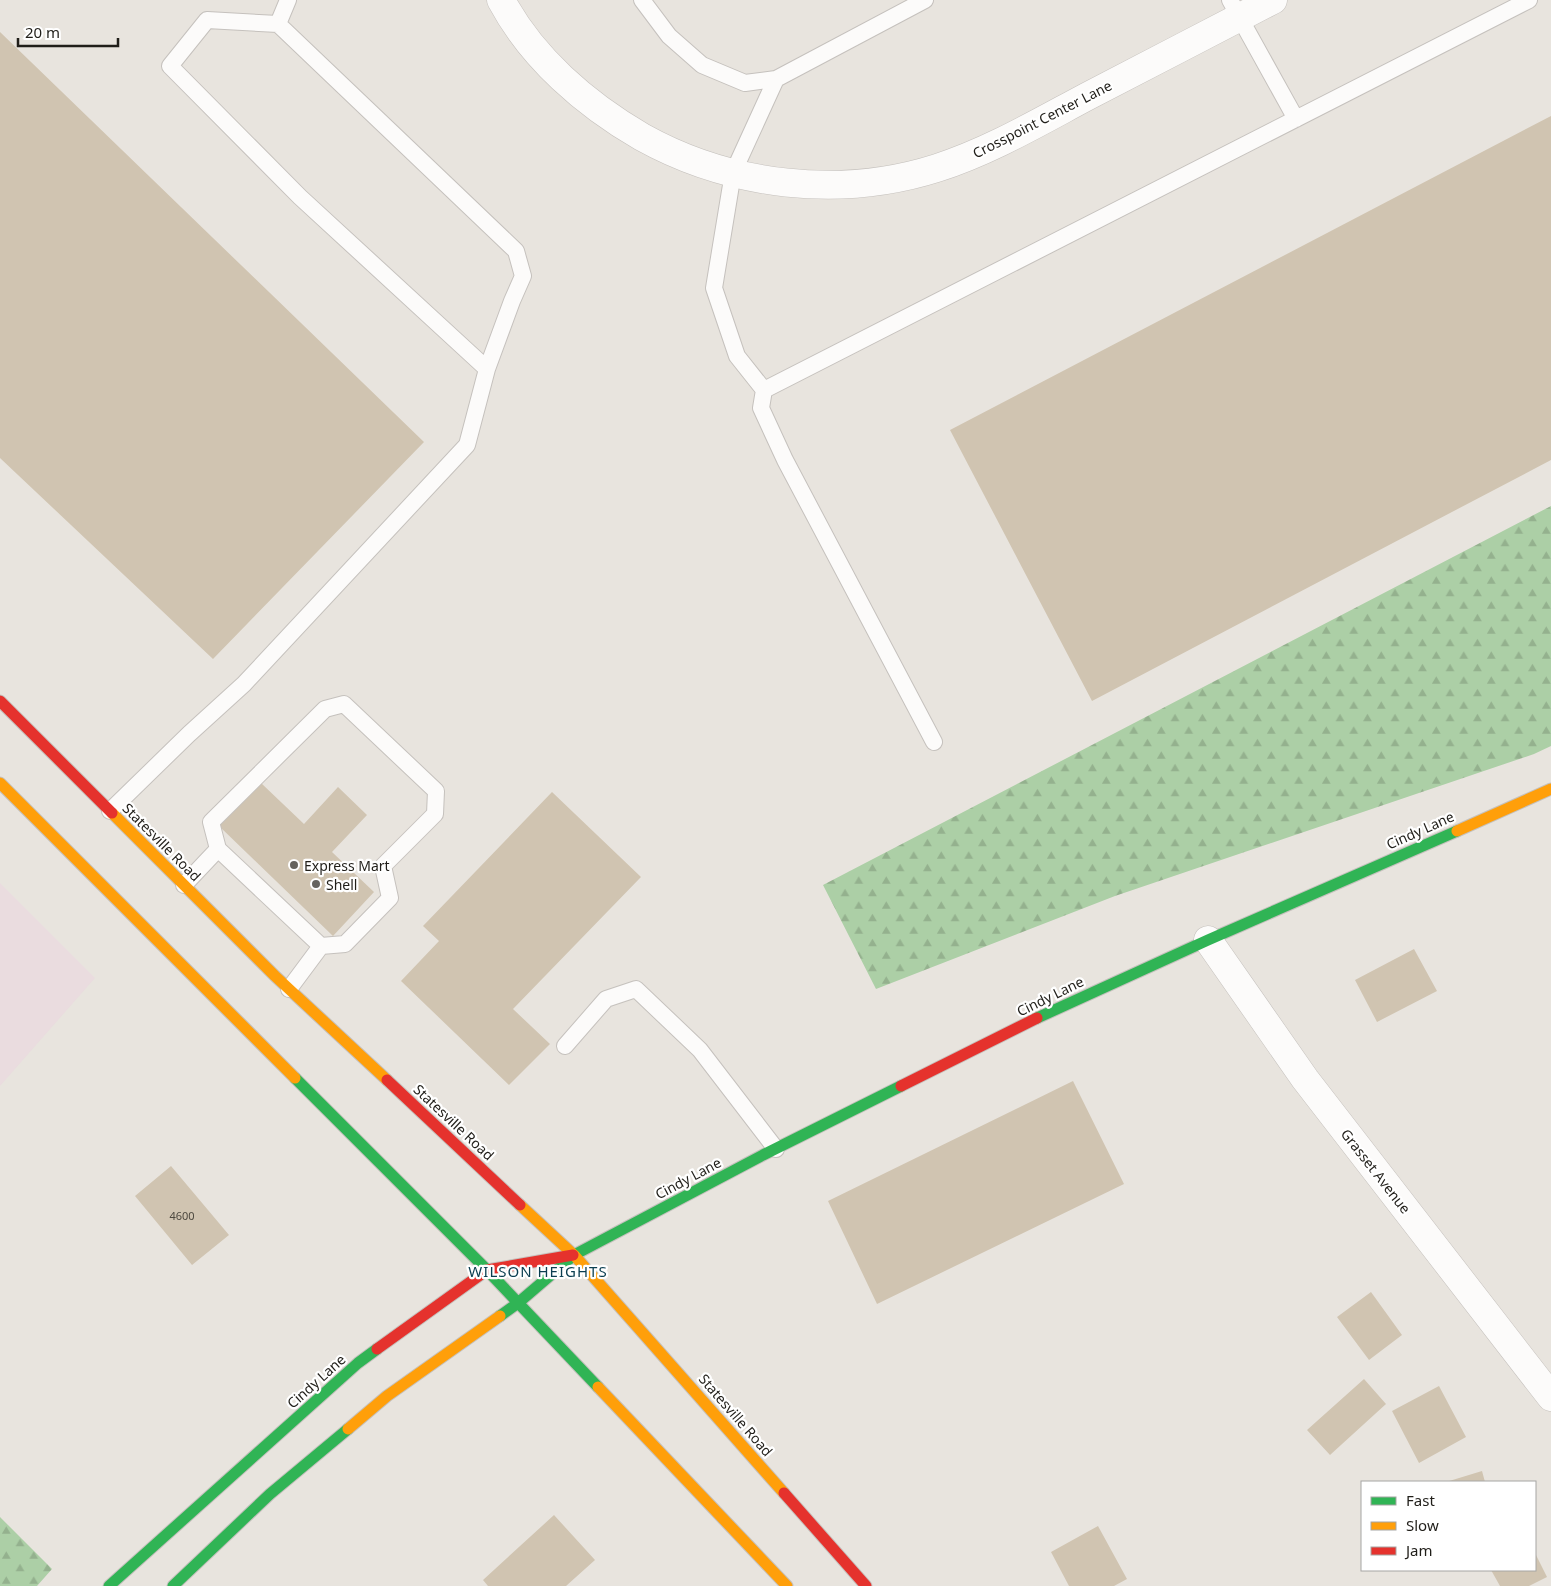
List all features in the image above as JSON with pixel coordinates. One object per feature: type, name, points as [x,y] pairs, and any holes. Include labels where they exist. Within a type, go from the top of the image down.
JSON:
[{"type":"main road","name":"Statesville Road","points":[[0,701],[288,989],[574,1255],[866,1586]]},
{"type":"main road","points":[[0,783],[487,1270],[777,1583]]},
{"type":"main road","name":"Cindy Lane","points":[[173,1586],[270,1494],[387,1396],[518,1303],[574,1255],[776,1149],[1055,1010],[1208,940],[1551,789]]},
{"type":"main road","name":"Cindy Lane","points":[[110,1586],[358,1363],[487,1270],[574,1255]]},
{"type":"street","name":"Crosspoint Center Lane","points":[[501,0],[511,19],[546,63],[567,83],[614,121],[663,149],[717,170],[773,182],[830,185],[859,184],[893,178],[938,167],[993,146],[1235,8],[1273,0]]},
{"type":"street","name":"Grasset Avenue","points":[[1208,940],[1305,1079],[1551,1397]]},
{"type":"lane","points":[[278,24],[288,0]]},
{"type":"lane","points":[[642,0],[669,36],[702,65],[745,82],[776,79],[924,0]]},
{"type":"lane","points":[[764,390],[1529,0]]},
{"type":"lane","points":[[1235,8],[1296,119]]},
{"type":"lane","points":[[110,811],[182,740],[244,684],[467,445],[487,369],[523,276],[516,251],[278,24],[207,20],[170,66],[300,198],[487,369]]},
{"type":"lane","points":[[776,79],[733,173],[714,288],[737,356],[764,390],[761,408],[785,460],[934,742]]},
{"type":"lane","points":[[288,989],[321,946],[345,944],[390,898],[383,866],[435,814],[436,791],[344,704],[325,709],[211,822],[218,849],[321,946]]},
{"type":"lane","points":[[184,885],[218,849]]},
{"type":"lane","points":[[565,1046],[606,999],[636,989],[700,1050],[776,1149]]},
{"type":"shaded area","points":[[0,883],[95,978],[0,1086]]},
{"type":"green space","points":[[1551,506],[1551,746],[1534,754],[1115,896],[876,989],[823,885]]},
{"type":"green space","points":[[0,1517],[52,1569],[37,1586],[0,1586]]},
{"type":"building","points":[[0,32],[424,442],[213,659],[0,458]]},
{"type":"building","points":[[1551,116],[1551,460],[1092,701],[950,430]]},
{"type":"building","points":[[261,783],[304,824],[338,787],[367,815],[332,852],[374,892],[333,936],[219,826]]},
{"type":"building","points":[[552,792],[641,877],[513,1009],[550,1044],[509,1085],[401,981],[439,941],[423,926]]},
{"type":"building","points":[[1414,949],[1437,991],[1377,1022],[1355,980]]},
{"type":"building","points":[[1073,1081],[1124,1184],[877,1304],[828,1201]]},
{"type":"building","points":[[171,1166],[229,1235],[192,1265],[135,1196]]},
{"type":"building","points":[[1371,1292],[1402,1335],[1369,1360],[1337,1317]]},
{"type":"building","points":[[1364,1379],[1386,1404],[1330,1455],[1307,1430]]},
{"type":"building","points":[[1439,1386],[1466,1437],[1419,1463],[1392,1411]]},
{"type":"building","points":[[1482,1471],[1485,1481],[1449,1481]]},
{"type":"building","points":[[554,1515],[595,1560],[566,1586],[488,1586],[483,1580]]},
{"type":"building","points":[[1098,1526],[1127,1579],[1114,1586],[1069,1586],[1051,1552]]},
{"type":"building","points":[[1536,1555],[1547,1577],[1529,1586],[1500,1586],[1492,1571],[1536,1571]]},
{"type":"traffic: fast","points":[[1037,1018],[1208,940],[1457,831]]},
{"type":"traffic: fast","points":[[295,1078],[487,1270],[598,1387]]},
{"type":"traffic: fast","points":[[500,1316],[574,1255],[763,1155],[901,1086]]},
{"type":"traffic: fast","points":[[109,1586],[358,1363],[377,1349]]},
{"type":"traffic: fast","points":[[173,1586],[270,1494],[348,1429]]},
{"type":"traffic: slow","points":[[0,783],[295,1078]]},
{"type":"traffic: slow","points":[[1457,831],[1551,789]]},
{"type":"traffic: slow","points":[[112,813],[275,976],[387,1080]]},
{"type":"traffic: slow","points":[[520,1205],[574,1255],[784,1493]]},
{"type":"traffic: slow","points":[[348,1429],[387,1396],[500,1316]]},
{"type":"traffic: slow","points":[[598,1387],[787,1586]]},
{"type":"traffic: jam","points":[[0,701],[112,813]]},
{"type":"traffic: jam","points":[[901,1086],[1037,1018]]},
{"type":"traffic: jam","points":[[387,1080],[520,1205]]},
{"type":"traffic: jam","points":[[377,1349],[487,1270],[573,1255]]},
{"type":"traffic: jam","points":[[784,1493],[866,1586]]},
{"type":"place","name":"Express Mart","points":[[294,865]]},
{"type":"place","name":"Shell","points":[[316,884]]},
{"type":"district","name":"WILSON HEIGHTS","points":[[538,1271]]}]
